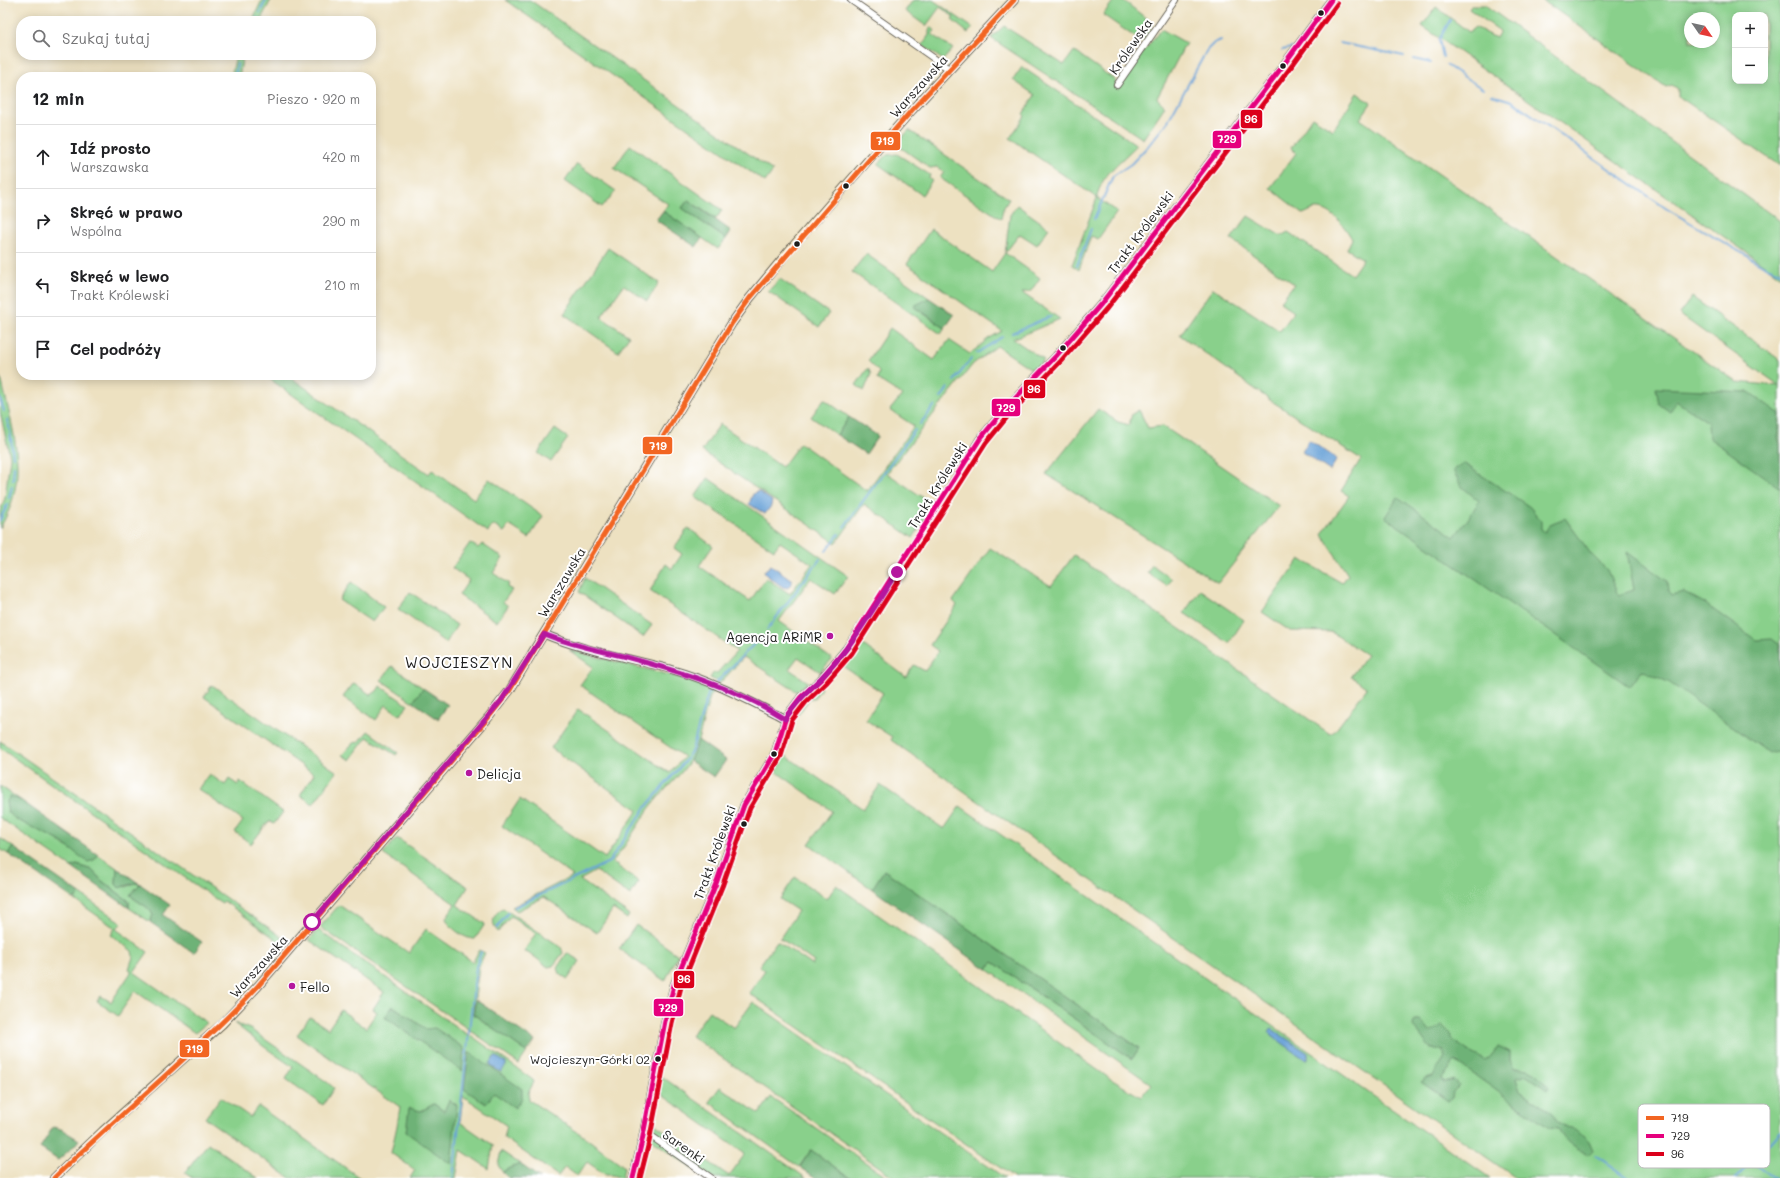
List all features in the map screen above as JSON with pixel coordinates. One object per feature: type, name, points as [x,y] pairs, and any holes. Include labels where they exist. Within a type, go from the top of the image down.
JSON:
[{"type":"main road","name":"Warszawska","points":[[54,1178],[108,1126],[222,1024],[258,986],[488,718],[510,690],[732,323],[750,298],[949,69],[1014,0]]},
{"type":"street","points":[[850,0],[949,69]]},
{"type":"street","name":"Królewska","points":[[1117,84],[1176,0]]},
{"type":"street","name":"Trakt Królewski","points":[[633,1178],[644,1131],[665,1021],[674,985],[717,881],[744,805],[775,753],[785,719],[801,698],[826,674],[846,649],[891,582],[980,439],[1003,411],[1056,356],[1101,304],[1282,67],[1331,0]]},
{"type":"street","points":[[544,634],[566,642],[674,670],[722,688],[785,719]]},
{"type":"street","name":"Sarenki","points":[[644,1131],[711,1178]]},
{"type":"green space","points":[[262,0],[271,0],[263,16],[254,16]]},
{"type":"green space","points":[[505,0],[530,0],[773,171],[765,182]]},
{"type":"green space","points":[[913,0],[933,0],[973,28],[968,33],[952,20],[954,17],[940,7],[926,26],[905,11]]},
{"type":"green space","points":[[1114,0],[1123,0],[1153,24],[1142,42],[1103,15]]},
{"type":"green space","points":[[1542,0],[1780,0],[1780,166],[1678,96],[1678,89],[1672,85],[1666,87]]},
{"type":"green space","points":[[1472,5],[1485,5],[1780,221],[1780,276],[1422,26],[1436,7],[1469,32],[1475,27],[1496,38],[1500,31],[1469,9]]},
{"type":"green space","points":[[931,26],[935,31],[932,34],[953,49],[943,60],[922,45],[929,35]]},
{"type":"green space","points":[[1004,26],[1064,65],[1074,51],[1115,80],[1116,87],[1161,29],[1186,43],[1157,98],[1165,106],[1143,139],[991,38]]},
{"type":"green space","points":[[235,60],[242,60],[240,72],[232,72]]},
{"type":"green space","points":[[1022,67],[1137,145],[1107,175],[1102,182],[1097,198],[1010,138],[1025,116],[1023,114],[1035,95],[1013,80]]},
{"type":"green space","points":[[1357,93],[1371,103],[1360,119],[1737,382],[1780,386],[1780,1178],[1516,1178],[891,740],[892,737],[866,720],[883,693],[841,665],[858,641],[906,677],[914,665],[925,671],[938,651],[930,645],[957,605],[953,601],[990,548],[1051,586],[1074,555],[1330,734],[1335,731],[1367,688],[1351,676],[1367,655],[1331,632],[1290,631],[1262,612],[1300,559],[1342,583],[1348,575],[1322,534],[1349,496],[1341,491],[1361,459],[1270,400],[1180,335],[1213,288],[1280,331],[1294,312],[1280,302],[1294,284],[1231,239],[1248,216],[1281,236],[1288,232],[1352,275],[1363,259],[1347,249],[1352,239],[1337,219],[1332,214],[1321,209],[1315,209],[1303,214],[1270,188],[1296,153],[1291,148],[1312,117],[1333,130]]},
{"type":"green space","points":[[909,130],[1009,199],[1003,209],[1001,219],[940,178],[944,172],[937,167],[930,168],[900,147],[899,141]]},
{"type":"green space","points":[[630,145],[722,210],[716,219],[688,200],[682,208],[726,239],[718,249],[663,211],[668,204],[614,168]]},
{"type":"green space","points":[[897,154],[930,175],[929,178],[932,180],[922,195],[878,164],[887,155]]},
{"type":"green space","points":[[577,164],[616,191],[602,207],[565,181]]},
{"type":"green space","points":[[1097,198],[1117,212],[1098,239],[1091,236],[1079,270],[1072,265]]},
{"type":"green space","points":[[688,200],[731,231],[726,239],[682,208]]},
{"type":"green space","points":[[1017,205],[1049,228],[1037,245],[1020,234],[1005,253],[1010,215]]},
{"type":"green space","points":[[663,211],[702,238],[696,247],[656,220]]},
{"type":"green space","points":[[931,229],[992,272],[1005,253],[1040,278],[1031,291],[1022,293],[1060,319],[1013,339],[1044,360],[1034,371],[997,346],[973,364],[887,473],[934,505],[913,538],[864,504],[836,543],[702,451],[720,424],[782,467],[800,443],[867,491],[914,426],[890,410],[902,395],[877,379],[879,372],[868,361],[890,328],[934,360],[949,340],[970,354],[988,339],[1002,331],[907,264]]},
{"type":"green space","points":[[608,248],[659,283],[647,301],[624,285],[601,317],[629,336],[618,352],[564,314]]},
{"type":"green space","points":[[866,254],[929,298],[914,307],[945,328],[941,334],[852,272]]},
{"type":"green space","points":[[780,279],[829,313],[819,327],[768,291]]},
{"type":"green space","points":[[1692,297],[1780,360],[1780,386],[1679,314]]},
{"type":"green space","points":[[929,298],[954,315],[945,328],[914,306]]},
{"type":"green space","points":[[868,368],[871,374],[864,391],[856,385]]},
{"type":"green space","points":[[0,377],[15,438],[17,474],[15,492],[9,510],[0,528],[0,511],[5,498],[10,457],[0,412]]},
{"type":"green space","points":[[271,380],[294,380],[429,474],[432,470],[474,499],[489,479],[543,516],[529,538],[509,525],[504,532],[493,525],[488,532]]},
{"type":"green space","points":[[1656,388],[1749,392],[1780,414],[1778,438],[1780,444],[1780,488],[1709,438],[1708,422],[1676,401],[1670,412],[1659,404]]},
{"type":"green space","points":[[824,399],[849,417],[837,435],[811,417]]},
{"type":"green space","points":[[1098,409],[1118,422],[1129,425],[1132,414],[1139,410],[1148,428],[1163,426],[1279,506],[1218,583],[1046,474]]},
{"type":"green space","points":[[849,417],[878,436],[866,454],[837,435]]},
{"type":"green space","points":[[555,429],[568,438],[551,462],[538,453]]},
{"type":"green space","points":[[1463,463],[1530,507],[1541,521],[1541,529],[1545,532],[1550,524],[1565,518],[1591,554],[1607,570],[1618,595],[1634,590],[1627,552],[1667,581],[1668,591],[1671,595],[1684,592],[1704,603],[1756,640],[1772,639],[1780,645],[1780,753],[1776,751],[1769,753],[1670,683],[1642,670],[1630,687],[1385,517],[1398,497],[1454,537],[1468,519],[1479,501],[1461,486],[1453,470]]},
{"type":"green space","points":[[708,478],[848,576],[835,594],[811,578],[779,621],[832,659],[820,672],[798,657],[789,669],[808,682],[797,692],[744,657],[720,683],[710,678],[714,672],[717,673],[737,651],[650,591],[666,564],[672,569],[682,554],[674,548],[688,528],[713,546],[699,566],[750,601],[766,578],[790,594],[812,564],[780,542],[774,550],[695,497]]},
{"type":"green space","points":[[470,543],[478,548],[482,544],[503,558],[493,573],[509,584],[507,587],[512,590],[503,602],[508,606],[497,622],[459,595],[469,580],[452,568]]},
{"type":"green space","points":[[1152,565],[1172,579],[1167,586],[1147,573]]},
{"type":"green space","points":[[585,578],[652,625],[643,637],[579,592]]},
{"type":"green space","points":[[351,582],[384,607],[372,622],[339,600]]},
{"type":"green space","points":[[1200,590],[1244,620],[1229,643],[1184,613]]},
{"type":"green space","points":[[410,592],[457,625],[446,643],[398,609]]},
{"type":"green space","points":[[569,650],[686,679],[707,685],[713,690],[697,743],[690,760],[679,775],[650,807],[624,847],[612,862],[639,882],[630,895],[596,871],[580,880],[629,915],[627,919],[613,909],[597,933],[544,897],[517,911],[512,907],[573,876],[502,826],[520,799],[605,858],[638,810],[551,748],[578,709],[670,773],[684,757],[580,685],[593,667]]},
{"type":"green space","points":[[392,666],[423,688],[413,702],[381,680]]},
{"type":"green space","points":[[354,683],[371,695],[377,691],[380,686],[408,705],[400,715],[386,705],[376,720],[343,697]]},
{"type":"green space","points":[[212,685],[337,772],[313,804],[300,795],[314,774],[204,697]]},
{"type":"green space","points":[[818,686],[821,688],[814,699],[810,698],[798,715],[793,712],[801,701]]},
{"type":"green space","points":[[423,688],[448,705],[438,719],[413,702]]},
{"type":"green space","points":[[368,731],[398,753],[396,755],[367,737],[350,760],[342,755],[353,743],[359,742]]},
{"type":"green space","points":[[698,740],[726,760],[714,777],[690,761]]},
{"type":"green space","points":[[0,741],[285,939],[281,943],[224,901],[222,903],[211,896],[0,748]]},
{"type":"green space","points":[[782,753],[863,809],[880,785],[944,829],[960,806],[1490,1178],[1015,1178],[749,993],[765,970],[759,966],[777,941],[812,965],[814,962],[780,938],[798,911],[780,899],[795,877],[827,899],[836,885],[1109,1078],[1141,1097],[1151,1084],[987,969],[993,962],[1132,1059],[1139,1048],[884,870],[872,889],[809,844],[832,811],[771,768]]},
{"type":"green space","points":[[209,774],[225,785],[229,779],[238,785],[240,781],[283,812],[274,824],[269,821],[251,844],[235,832],[243,821],[198,789]]},
{"type":"green space","points":[[0,786],[22,801],[10,796],[63,845],[94,860],[98,855],[117,868],[116,884],[126,887],[135,883],[141,884],[130,895],[146,906],[151,912],[153,915],[150,922],[129,908],[129,901],[102,881],[92,870],[77,865],[71,867],[0,818]]},
{"type":"green space","points":[[10,796],[22,801],[98,855],[94,860],[88,862],[58,840],[15,819],[8,812],[6,803]]},
{"type":"green space","points":[[0,838],[13,847],[8,854],[0,849]]},
{"type":"green space","points":[[397,838],[468,887],[457,905],[485,924],[475,939],[462,935],[447,922],[446,918],[455,904],[383,854]]},
{"type":"green space","points":[[13,847],[79,893],[75,900],[8,854]]},
{"type":"green space","points":[[77,865],[92,870],[102,881],[129,901],[129,908],[71,867]]},
{"type":"green space","points":[[117,868],[140,884],[135,883],[119,888],[116,884]]},
{"type":"green space","points":[[884,870],[1139,1048],[1132,1059],[993,962],[987,969],[872,889]]},
{"type":"green space","points":[[140,884],[170,905],[163,915],[202,942],[194,953],[150,922],[153,915],[151,912],[146,906],[130,895]]},
{"type":"green space","points":[[79,893],[122,923],[116,929],[148,952],[134,972],[207,1023],[195,1033],[135,991],[118,1016],[97,1001],[101,996],[111,1002],[132,971],[129,969],[133,957],[132,951],[111,935],[115,928],[75,900]]},
{"type":"green space","points":[[339,905],[409,953],[426,929],[473,962],[479,950],[485,953],[479,966],[473,1014],[527,1052],[519,1064],[320,927]]},
{"type":"green space","points":[[503,908],[561,947],[563,953],[553,966],[548,967],[528,952],[524,951],[536,933],[511,916],[498,932],[493,922],[497,913]]},
{"type":"green space","points":[[636,925],[678,955],[665,981],[619,949]]},
{"type":"green space","points":[[318,930],[533,1080],[534,1082],[528,1093],[529,1100],[582,1135],[621,1164],[624,1168],[622,1178],[606,1175],[587,1162],[577,1176],[565,1167],[558,1176],[504,1138],[507,1126],[463,1096],[460,1122],[493,1145],[489,1169],[461,1150],[456,1178],[410,1178],[415,1170],[391,1153],[400,1107],[297,1035],[310,1017],[328,1029],[341,1010],[366,1028],[377,1012],[373,1009],[384,992],[309,940]],"holes":[[[393,1006],[426,1029],[385,1018]],[[434,1104],[444,1111],[406,1132],[421,1111]]]},
{"type":"green space","points":[[567,953],[580,961],[568,979],[559,974],[557,968]]},
{"type":"green space","points":[[476,1000],[535,1041],[527,1052],[473,1014]]},
{"type":"green space","points":[[753,1002],[1005,1178],[895,1178],[691,1036],[709,1011],[734,1028]]},
{"type":"green space","points":[[393,1006],[426,1029],[435,1028],[464,1048],[462,1071],[385,1017]]},
{"type":"green space","points":[[1414,1021],[1420,1021],[1430,1031],[1435,1030],[1442,1025],[1451,1034],[1451,1039],[1471,1053],[1485,1060],[1492,1055],[1498,1046],[1510,1052],[1510,1060],[1514,1068],[1534,1072],[1542,1078],[1548,1088],[1547,1090],[1527,1075],[1516,1078],[1520,1091],[1552,1113],[1558,1122],[1566,1127],[1576,1129],[1589,1141],[1593,1150],[1588,1155],[1575,1148],[1564,1138],[1558,1129],[1549,1128],[1455,1061],[1442,1079],[1444,1083],[1455,1080],[1459,1086],[1453,1092],[1452,1098],[1448,1101],[1421,1082],[1426,1078],[1433,1076],[1445,1057],[1442,1050],[1430,1048],[1413,1026]]},
{"type":"green space","points":[[234,1023],[250,1029],[334,1088],[323,1105],[286,1079],[293,1067]]},
{"type":"green space","points":[[469,1052],[522,1089],[522,1098],[515,1108],[494,1093],[486,1104],[464,1089]]},
{"type":"green space","points":[[661,1076],[806,1178],[706,1178],[648,1137],[652,1122],[729,1176],[745,1154],[658,1092]]},
{"type":"green space","points":[[720,1087],[759,1114],[771,1097],[888,1178],[850,1178],[811,1150],[799,1167],[709,1102]]},
{"type":"green space","points":[[221,1097],[250,1117],[258,1106],[360,1178],[290,1178],[205,1118]]},
{"type":"green space","points":[[449,1100],[457,1105],[451,1164],[406,1132],[409,1108],[421,1111],[434,1104],[444,1111]]},
{"type":"green space","points":[[53,1127],[61,1129],[79,1140],[58,1160],[40,1148]]},
{"type":"green space","points":[[208,1143],[258,1178],[192,1178],[185,1173]]},
{"type":"green space","points":[[811,1150],[850,1178],[816,1178],[800,1167]]},
{"type":"green space","points":[[501,1151],[520,1164],[505,1170],[503,1173],[498,1165]]},
{"type":"green space","points":[[520,1164],[540,1178],[509,1178],[503,1173],[505,1170]]},
{"type":"water","points":[[1309,440],[1337,459],[1330,471],[1302,452]]},
{"type":"water","points":[[758,491],[772,501],[771,506],[765,514],[749,504],[753,494]]},
{"type":"water","points":[[771,565],[792,580],[788,588],[783,587],[765,574],[764,571]]},
{"type":"water","points":[[1272,1029],[1308,1053],[1308,1059],[1303,1058],[1271,1035],[1269,1031]]},
{"type":"water","points":[[494,1057],[497,1057],[506,1063],[506,1066],[501,1072],[492,1067],[490,1064]]},
{"type":"waterway","points":[[260,12],[266,0]]},
{"type":"waterway","points":[[1443,57],[1439,40],[1450,20]]},
{"type":"waterway","points":[[1094,219],[1113,176],[1131,164],[1168,121],[1207,50],[1214,43],[1221,40]]},
{"type":"waterway","points":[[1340,43],[1404,56]]},
{"type":"waterway","points":[[1282,50],[1292,48]]},
{"type":"waterway","points":[[1414,59],[1431,63]]},
{"type":"waterway","points":[[236,72],[237,64]]},
{"type":"waterway","points":[[1446,65],[1483,89]]},
{"type":"waterway","points":[[1492,95],[1512,101],[1667,209],[1764,266],[1780,272]]},
{"type":"waterway","points":[[1077,266],[1091,229]]},
{"type":"waterway","points":[[1012,333],[1051,316]]},
{"type":"waterway","points":[[977,353],[1002,337]]},
{"type":"waterway","points":[[954,381],[971,359]]},
{"type":"waterway","points":[[941,398],[948,388]]},
{"type":"waterway","points":[[0,398],[4,411]]},
{"type":"waterway","points":[[920,424],[935,405]]},
{"type":"waterway","points":[[7,420],[10,431],[13,457]]},
{"type":"waterway","points":[[844,527],[915,430]]},
{"type":"waterway","points":[[13,480],[14,466]]},
{"type":"waterway","points":[[9,498],[12,486]]},
{"type":"waterway","points":[[0,520],[7,505]]},
{"type":"waterway","points":[[826,551],[839,534]]},
{"type":"waterway","points":[[767,630],[820,559]]},
{"type":"waterway","points":[[716,683],[761,637]]},
{"type":"waterway","points":[[515,907],[609,862],[646,807],[685,761],[692,750],[704,707],[709,692],[713,686]]},
{"type":"waterway","points":[[497,928],[508,912]]},
{"type":"waterway","points":[[453,1178],[476,967],[481,952]]},
{"type":"waterway","points":[[1770,1142],[1780,1131]]},
{"type":"waterway","points":[[1595,1155],[1628,1178]]},
{"type":"waterway","points":[[1735,1178],[1745,1168]]},
{"type":"waterway","points":[[1761,1168],[1775,1178]]},
{"type":"transit line","name":"719","points":[[54,1178],[209,1036],[258,986],[488,718],[510,690],[732,323],[750,298],[912,110],[1014,0]]},
{"type":"transit line","name":"729","points":[[633,1178],[642,1141],[665,1021],[674,985],[717,881],[744,805],[775,753],[786,717],[801,697],[821,679],[846,649],[980,439],[1003,411],[1056,356],[1101,304],[1282,67],[1331,0]]},
{"type":"transit line","name":"96","points":[[640,1178],[649,1142],[672,1023],[681,987],[723,884],[750,808],[781,756],[792,720],[806,702],[826,683],[852,653],[986,443],[1008,416],[1061,361],[1107,308],[1288,71],[1337,4]]},
{"type":"place","name":"Agencja ARiMR","points":[[830,636]]},
{"type":"place","name":"Delicja","points":[[469,773]]},
{"type":"place","name":"Fello","points":[[292,986]]},
{"type":"place","name":"Wojcieszyn-Górki 02","points":[[658,1059]]},
{"type":"district","name":"WOJCIESZYN","points":[[459,662]]},
{"type":"route","points":[[312,922],[488,718],[510,690],[544,634],[566,642],[674,670],[722,688],[785,719],[801,698],[835,664],[897,572]]}]
